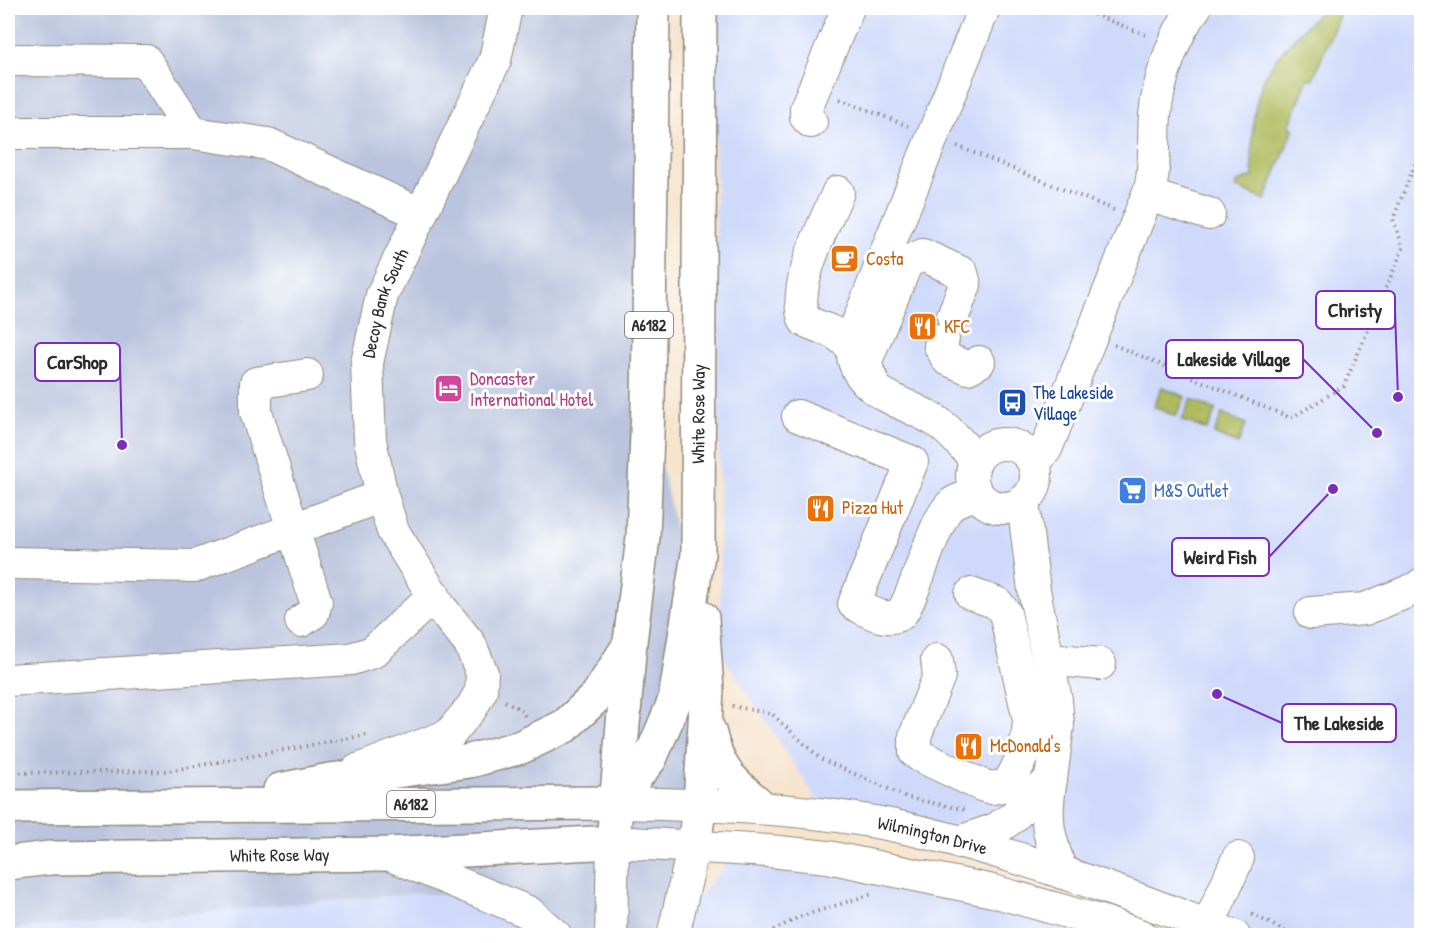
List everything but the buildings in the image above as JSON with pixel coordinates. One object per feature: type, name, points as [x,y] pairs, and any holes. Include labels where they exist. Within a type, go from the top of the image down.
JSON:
[{"type":"highway","name":"A6182","points":[[613,842],[630,642],[643,537],[648,408],[653,8]]},
{"type":"highway","name":"White Rose Way","points":[[550,845],[589,826],[615,803],[650,759],[675,699],[698,554],[700,8]]},
{"type":"highway","points":[[698,554],[706,702],[710,732],[722,768],[728,778],[762,807]]},
{"type":"highway","name":"A6182","points":[[208,805],[330,780],[470,761],[521,747],[565,726],[597,696],[630,642]]},
{"type":"highway","points":[[694,846],[700,804],[706,702]]},
{"type":"highway","name":"A6182","points":[[8,807],[615,803]]},
{"type":"highway","name":"White Rose Way","points":[[8,862],[50,858],[388,854],[613,842]]},
{"type":"street","name":"Decoy Bank South","points":[[330,780],[449,735],[472,707],[481,691],[482,673],[470,644],[437,601],[393,531],[382,496],[370,440],[367,363],[382,295],[495,60],[506,8]]},
{"type":"street","points":[[811,122],[805,112],[848,8]]},
{"type":"street","points":[[976,459],[935,420],[875,390],[859,372],[852,346],[854,332],[984,8]]},
{"type":"street","points":[[1034,463],[1046,448],[1154,175],[1154,129],[1158,98],[1174,46],[1195,8]]},
{"type":"street","points":[[8,60],[146,61],[193,133]]},
{"type":"street","points":[[8,133],[193,133],[267,144],[421,214]]},
{"type":"street","points":[[838,192],[803,275],[802,314],[805,321],[835,333],[852,346]]},
{"type":"street","points":[[1142,207],[1209,214]]},
{"type":"street","points":[[875,390],[866,363],[907,262],[922,255],[962,273],[965,285],[940,346],[947,359],[968,368],[979,362]]},
{"type":"street","points":[[301,621],[313,613],[316,602],[256,412],[256,383],[307,375]]},
{"type":"street","points":[[798,416],[912,462],[854,604],[881,617],[895,617],[904,609],[947,511],[953,504],[975,494]]},
{"type":"street","points":[[1001,444],[1011,444],[1021,448],[1034,463],[1037,477],[1028,498],[1012,508],[999,509],[988,505],[975,494],[972,484],[972,470],[976,459],[983,451],[1001,444]]},
{"type":"street","points":[[8,563],[195,566],[382,496]]},
{"type":"street","points":[[1023,502],[1034,590],[1058,725],[1046,806],[1051,844],[1062,873]]},
{"type":"street","points":[[1311,613],[1365,609],[1422,584]]},
{"type":"street","points":[[937,660],[939,676],[915,736],[915,752],[981,785],[992,788],[1005,786],[1010,783],[1021,758],[1029,729],[1029,720],[1005,613],[1000,606],[971,594]]},
{"type":"street","points":[[8,680],[351,659],[373,652],[437,601]]},
{"type":"street","points":[[1048,659],[1100,664]]},
{"type":"street","points":[[959,842],[996,829],[1012,818],[1051,779]]},
{"type":"street","name":"Wilmington Drive","points":[[615,803],[762,807],[904,828],[1014,856],[1147,902],[1221,931]]},
{"type":"street","points":[[611,936],[613,842],[828,857],[993,891],[1104,929],[1142,936]]},
{"type":"street","points":[[673,936],[694,846]]},
{"type":"street","points":[[388,854],[528,912],[556,936]]},
{"type":"street","points":[[1221,931],[1238,858]]},
{"type":"path","points":[[1077,8],[1174,46]]},
{"type":"path","points":[[814,88],[932,136],[1142,207]]},
{"type":"path","points":[[1091,336],[1291,418],[1344,386],[1403,248],[1393,219],[1422,147]]},
{"type":"shaded area","points":[[8,8],[653,8],[648,408],[735,789],[649,935],[546,935],[516,903],[419,893],[8,929]]},
{"type":"shaded area","points":[[714,8],[1421,8],[1421,935],[1234,935],[827,815],[721,653]]},
{"type":"shaded area","points":[[739,849],[1142,936],[666,936]]},
{"type":"shaded area","points":[[419,893],[516,903],[546,936],[8,936],[8,929]]},
{"type":"green space","points":[[1319,8],[1342,8],[1313,79],[1308,78],[1289,127],[1294,128],[1265,200],[1235,187],[1237,182],[1253,177],[1253,127],[1260,90],[1275,61],[1321,10]]},
{"type":"green space","points":[[1162,387],[1185,397],[1176,416],[1154,407]]},
{"type":"green space","points":[[1191,399],[1216,410],[1207,430],[1182,420]]},
{"type":"green space","points":[[1222,414],[1246,424],[1238,444],[1214,434]]},
{"type":"place","name":"Costa","points":[[845,259]]},
{"type":"place","name":"KFC","points":[[923,327]]},
{"type":"place","name":"Doncaster International Hotel","points":[[449,389]]},
{"type":"place","name":"Christy","points":[[1398,397]]},
{"type":"place","name":"The Lakeside Village","points":[[1012,403]]},
{"type":"place","name":"Lakeside Village","points":[[1377,433]]},
{"type":"place","name":"CarShop","points":[[122,445]]},
{"type":"place","name":"Weird Fish","points":[[1333,489]]},
{"type":"place","name":"M&S Outlet","points":[[1133,491]]},
{"type":"place","name":"Pizza Hut","points":[[821,508]]},
{"type":"place","name":"The Lakeside","points":[[1217,694]]},
{"type":"place","name":"McDonald's","points":[[969,746]]}]
